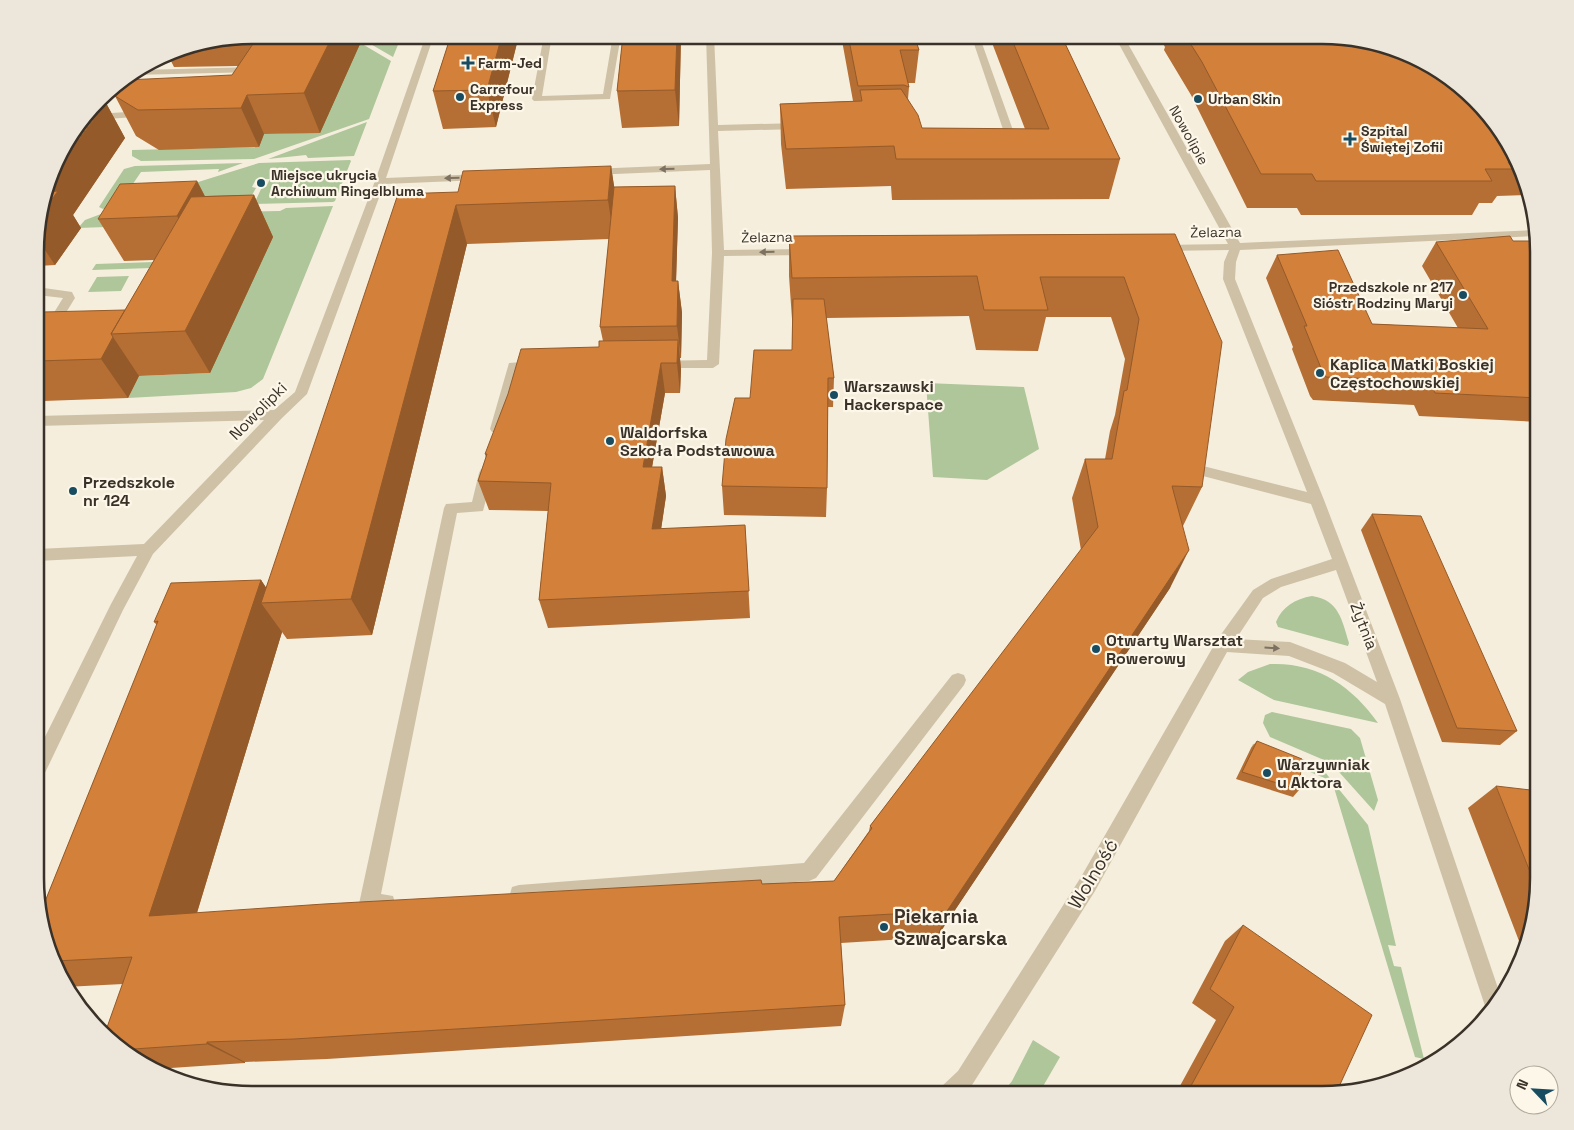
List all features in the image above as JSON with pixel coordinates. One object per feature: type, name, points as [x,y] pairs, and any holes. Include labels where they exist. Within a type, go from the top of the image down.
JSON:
[{"type":"street","name":"Nowolipki","points":[[44,756],[116,608],[148,550],[277,415],[301,394],[380,181],[427,44]]},
{"type":"street","points":[[546,44],[537,100],[607,97],[616,44]]},
{"type":"street","name":"Żelazna","points":[[710,44],[718,253],[818,252]]},
{"type":"street","points":[[978,44],[1017,155],[1007,155]]},
{"type":"street","name":"Nowolipie","points":[[1123,44],[1236,247]]},
{"type":"street","points":[[1235,44],[1241,52],[1251,53]]},
{"type":"street","points":[[147,73],[269,70]]},
{"type":"street","points":[[93,118],[152,114]]},
{"type":"street","points":[[714,128],[808,126]]},
{"type":"street","points":[[580,173],[716,167]]},
{"type":"street","points":[[380,181],[492,176]]},
{"type":"street","name":"Żelazna","points":[[1153,248],[1236,247],[1529,233]]},
{"type":"street","name":"Żytnia","points":[[1236,247],[1230,262],[1229,279],[1317,500],[1339,563],[1392,699],[1492,998]]},
{"type":"street","points":[[643,364],[713,364],[718,253]]},
{"type":"street","points":[[44,292],[68,294],[69,298],[44,339]]},
{"type":"street","points":[[397,902],[369,904],[451,508],[478,507],[513,366],[553,365]]},
{"type":"street","points":[[44,421],[277,415]]},
{"type":"street","points":[[1198,470],[1317,500]]},
{"type":"street","points":[[44,555],[148,550]]},
{"type":"street","name":"Wolność","points":[[957,1086],[965,1078],[1088,884],[1223,645],[1258,594],[1276,583],[1339,563]]},
{"type":"street","points":[[1223,645],[1290,649],[1339,668],[1392,699]]},
{"type":"street","points":[[500,895],[809,872],[958,680]]},
{"type":"green space","points":[[239,44],[362,44],[391,61],[369,119],[254,159],[141,161],[132,156],[132,150],[258,147],[264,134],[320,132],[227,46]]},
{"type":"green space","points":[[371,44],[398,44],[393,57]]},
{"type":"green space","points":[[367,122],[354,156],[308,158],[306,155],[268,159]]},
{"type":"green space","points":[[350,160],[333,202],[254,204],[262,187],[266,187],[270,179],[256,179],[252,187],[256,188],[247,204],[163,193],[259,163]]},
{"type":"green space","points":[[243,163],[218,172],[219,169],[141,172],[120,203],[103,209],[99,207],[124,169],[135,166]]},
{"type":"green space","points":[[333,206],[263,379],[251,388],[236,392],[128,398],[139,376],[210,373],[218,223],[78,228],[85,220],[101,214],[280,211],[286,208]]},
{"type":"green space","points":[[154,262],[151,268],[92,270],[96,264]]},
{"type":"green space","points":[[129,276],[121,291],[88,292],[97,277]]},
{"type":"green space","points":[[926,383],[1024,387],[1039,449],[987,480],[933,477]]},
{"type":"green space","points":[[1312,596],[1328,602],[1338,612],[1347,635],[1348,646],[1278,627],[1276,622],[1290,604]]},
{"type":"green space","points":[[1270,664],[1287,664],[1303,667],[1332,679],[1357,698],[1378,723],[1274,700],[1238,680],[1248,672]]},
{"type":"green space","points":[[1272,712],[1351,729],[1360,738],[1378,800],[1374,811],[1331,763],[1270,737],[1263,723],[1265,715]]},
{"type":"green space","points":[[1261,743],[1320,766],[1368,825],[1396,946],[1388,945],[1394,966],[1401,967],[1424,1059],[1415,1057],[1332,781],[1251,748],[1253,744]]},
{"type":"green space","points":[[1033,1040],[1060,1057],[1043,1086],[1008,1086]]},
{"type":"building","points":[[253,44],[328,44],[304,93],[247,95],[241,108],[138,110],[115,96],[135,80],[232,75]]},
{"type":"building","points":[[448,44],[500,44],[487,90],[433,91]]},
{"type":"building","points":[[622,44],[677,44],[675,90],[617,91]]},
{"type":"building","points":[[850,44],[917,44],[919,50],[900,50],[909,87],[904,85],[858,86]]},
{"type":"building","points":[[1014,44],[1065,44],[1120,159],[896,159],[894,146],[786,149],[780,104],[862,101],[860,90],[901,89],[918,115],[922,128],[1049,129]]},
{"type":"building","name":"Szpital Świętej Zofii","points":[[1191,44],[1335,44],[1389,55],[1414,65],[1438,79],[1459,95],[1479,115],[1495,136],[1513,169],[1485,169],[1492,181],[1316,181],[1312,174],[1261,174]]},
{"type":"building","points":[[103,107],[72,149],[87,125]]},
{"type":"building","points":[[611,166],[608,200],[456,205],[351,599],[261,603],[398,194],[458,192],[463,171]]},
{"type":"building","points":[[197,181],[177,216],[98,219],[120,184]]},
{"type":"building","points":[[675,186],[672,281],[678,281],[677,326],[600,327],[614,187]]},
{"type":"building","points":[[53,191],[58,191],[50,202],[51,198]]},
{"type":"building","points":[[254,195],[185,331],[111,334],[191,197]]},
{"type":"building","points":[[1175,234],[1222,342],[1202,487],[1172,486],[1189,550],[947,911],[839,917],[845,1005],[294,1039],[207,1042],[207,1044],[133,1049],[115,1035],[107,1027],[132,957],[61,961],[51,932],[45,901],[158,621],[154,622],[171,583],[261,580],[149,916],[324,904],[761,880],[762,884],[834,881],[872,828],[870,826],[1098,527],[1085,459],[1112,459],[1124,391],[1127,390],[1139,319],[1124,277],[1040,277],[1048,310],[984,310],[977,276],[792,278],[789,236]]},
{"type":"building","points":[[1510,236],[1513,241],[1530,241],[1530,398],[1435,393],[1430,381],[1326,377],[1323,373],[1304,326],[1307,326],[1277,255],[1338,250],[1372,324],[1488,329],[1436,242]]},
{"type":"building","points":[[793,299],[824,299],[834,378],[828,378],[827,488],[722,486],[726,439],[735,398],[750,398],[754,350],[792,350]]},
{"type":"building","points":[[125,310],[111,334],[113,337],[101,359],[44,361],[44,312]]},
{"type":"building","points":[[678,340],[677,363],[661,363],[643,467],[662,467],[652,529],[745,525],[749,591],[539,600],[551,483],[478,481],[487,454],[485,454],[508,394],[521,349],[599,347],[599,341]]},
{"type":"building","points":[[1372,514],[1421,516],[1517,731],[1457,728]]},
{"type":"building","name":"Warzywniak u Aktora","points":[[1257,741],[1302,759],[1299,790],[1242,772]]},
{"type":"building","points":[[1496,786],[1530,790],[1530,872]]},
{"type":"building","points":[[1243,925],[1372,1015],[1340,1085],[1191,1086],[1234,1007],[1210,989]]},
{"type":"place","name":"Farm-Jed","points":[[468,63]]},
{"type":"place","name":"Carrefour Express","points":[[460,97]]},
{"type":"place","name":"Urban Skin","points":[[1198,99]]},
{"type":"place","name":"Szpital Świętej Zofii","points":[[1350,139]]},
{"type":"place","name":"Miejsce ukrycia Archiwum Ringelbluma","points":[[261,183]]},
{"type":"place","name":"Przedszkole nr 217 Sióstr Rodziny Maryi","points":[[1463,295]]},
{"type":"place","name":"Kaplica Matki Boskiej Częstochowskiej","points":[[1320,373]]},
{"type":"place","name":"Warszawski Hackerspace","points":[[834,395]]},
{"type":"place","name":"Waldorfska Szkoła Podstawowa","points":[[610,441]]},
{"type":"place","name":"Przedszkole nr 124","points":[[73,491]]},
{"type":"place","name":"Otwarty Warsztat Rowerowy","points":[[1096,649]]},
{"type":"place","name":"Warzywniak u Aktora","points":[[1267,773]]},
{"type":"place","name":"Piekarnia Szwajcarska","points":[[884,927]]}]
